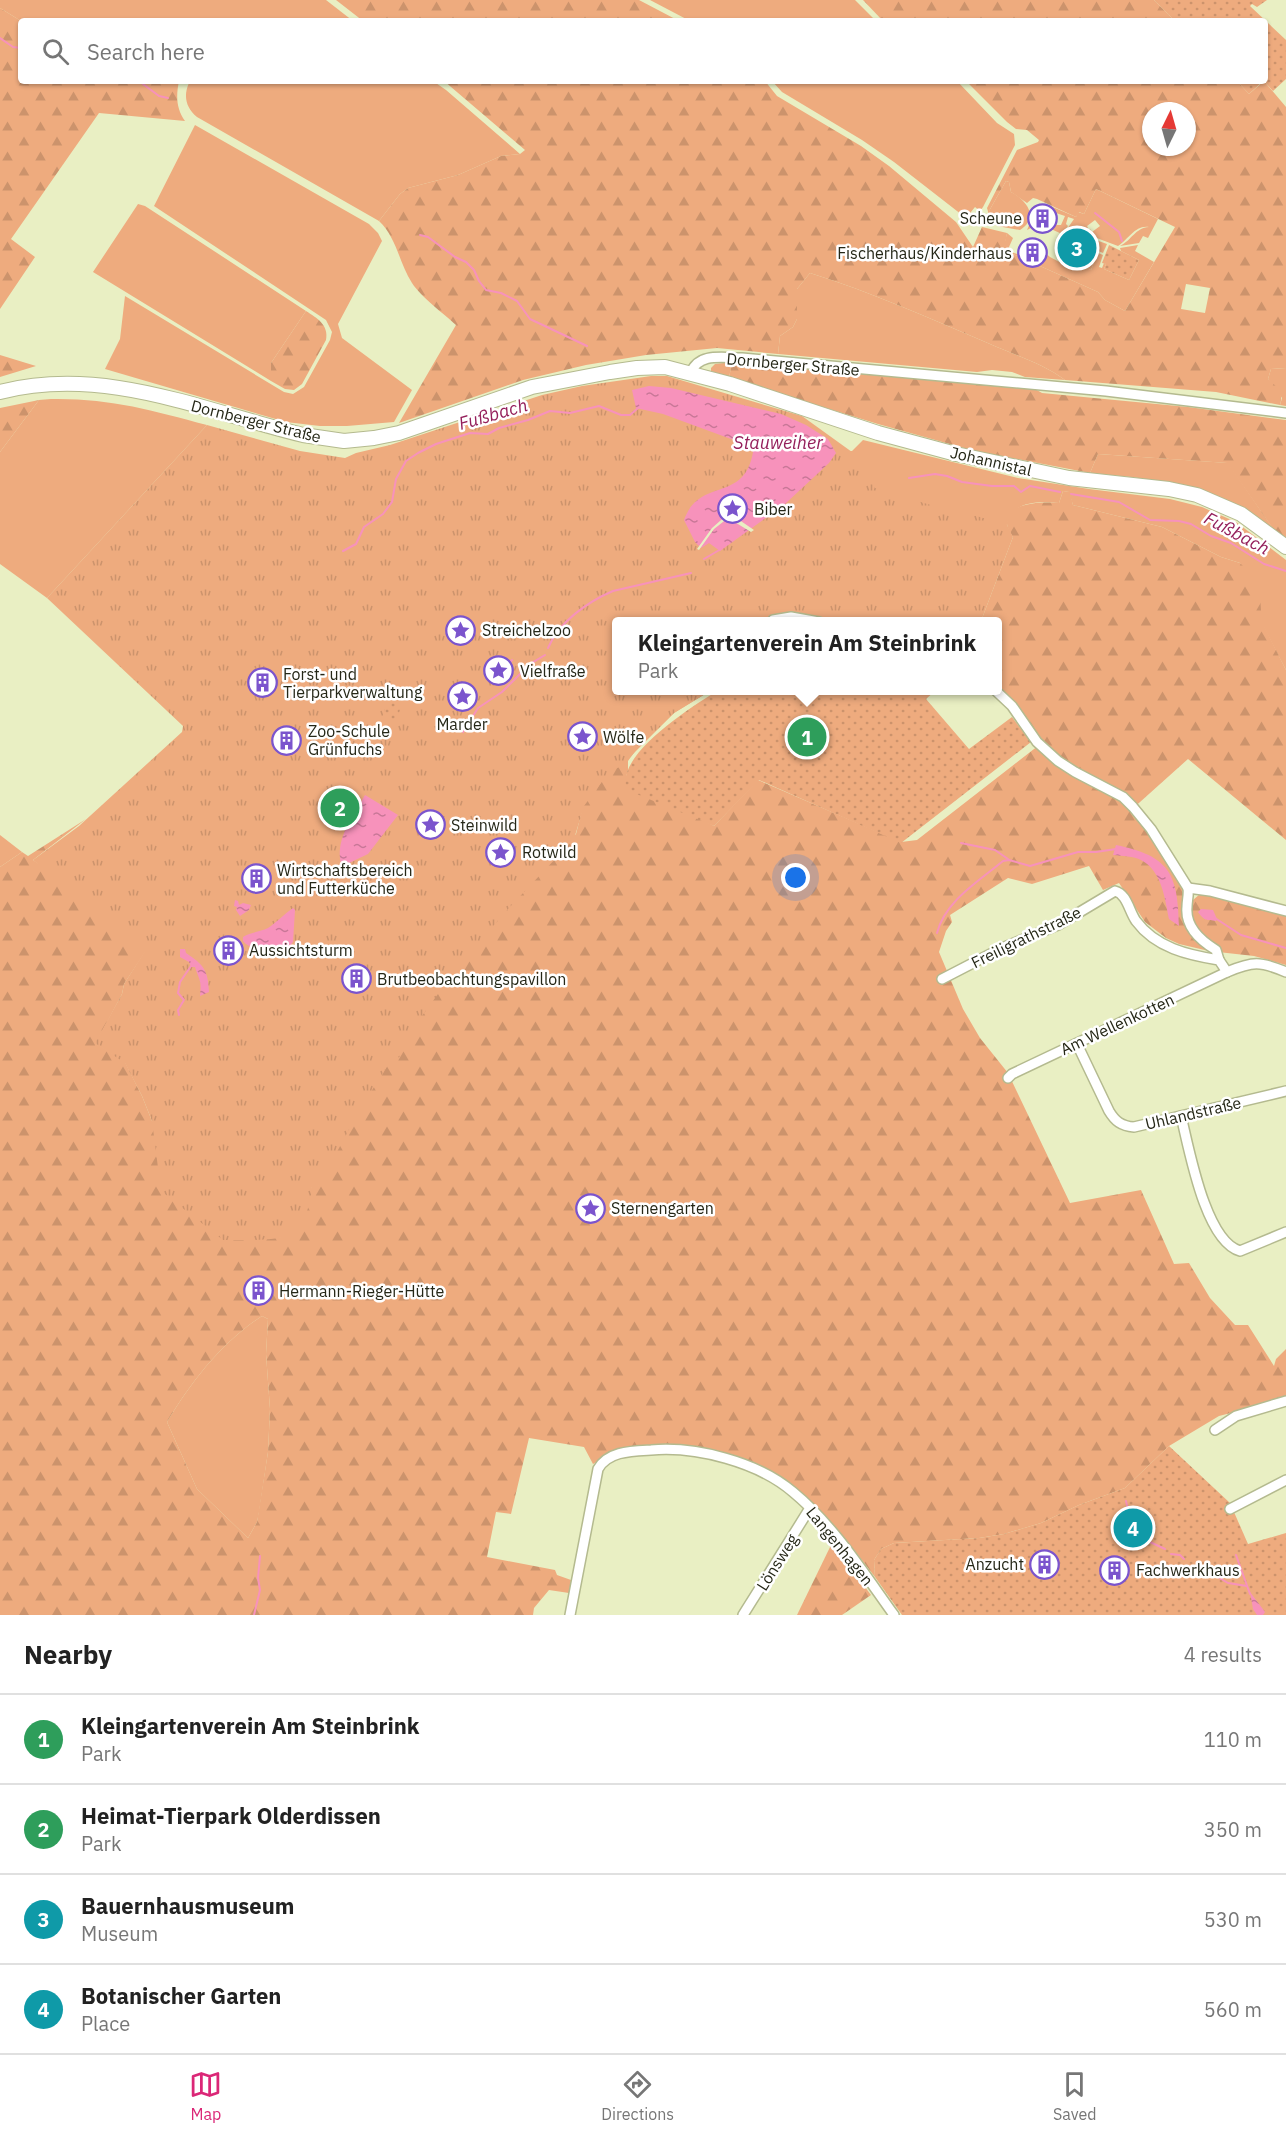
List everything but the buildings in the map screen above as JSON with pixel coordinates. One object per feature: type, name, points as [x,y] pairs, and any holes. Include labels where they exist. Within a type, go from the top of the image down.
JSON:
[{"type":"main road","name":"Dornberger Straße","points":[[0,392],[20,387],[70,382],[126,388],[303,435],[350,441],[399,433],[550,383],[647,367],[665,367],[691,373]]},
{"type":"main road","name":"Johannistal","points":[[691,373],[878,433],[967,456],[1069,478],[1169,489],[1197,495],[1241,514],[1286,547]]},
{"type":"street","name":"Dornberger Straße","points":[[691,373],[694,364],[703,359],[742,358],[1116,392],[1286,413]]},
{"type":"street","points":[[1000,695],[1012,706],[1037,742],[1058,761],[1118,794],[1133,807],[1151,829],[1188,888],[1186,909],[1189,923],[1199,938],[1216,950],[1227,972],[1248,963],[1270,966],[1286,972]]},
{"type":"street","points":[[1188,888],[1210,891],[1286,911]]},
{"type":"street","name":"Freiligrathstraße","points":[[942,979],[1002,948],[1058,925],[1115,891],[1122,894],[1136,921],[1151,937],[1171,949],[1219,960]]},
{"type":"street","name":"Am Wellenkotten","points":[[1008,1077],[1227,972]]},
{"type":"street","name":"Uhlandstraße","points":[[1077,1044],[1108,1111],[1123,1126],[1134,1127],[1286,1091]]},
{"type":"street","points":[[1181,1116],[1199,1190],[1206,1209],[1221,1236],[1237,1251],[1286,1232]]},
{"type":"street","points":[[1215,1430],[1236,1416],[1286,1401]]},
{"type":"street","name":"Langenhagen","points":[[570,1615],[596,1476],[601,1463],[615,1455],[658,1449],[712,1455],[745,1465],[781,1483],[810,1508],[839,1540],[894,1615]]},
{"type":"street","points":[[1230,1509],[1286,1479]]},
{"type":"street","name":"Lönsweg","points":[[743,1615],[810,1508]]},
{"type":"green space","points":[[0,0],[326,0],[349,18],[18,19],[0,8]]},
{"type":"green space","points":[[336,0],[639,0],[673,18],[359,18]]},
{"type":"green space","points":[[650,0],[855,0],[873,18],[684,18]]},
{"type":"green space","points":[[863,0],[1154,0],[1172,18],[880,18]]},
{"type":"green space","points":[[1154,0],[1267,0],[1257,7],[1252,4],[1250,6],[1263,18],[1172,18]]},
{"type":"green space","points":[[0,8],[18,19],[18,84],[178,84],[178,102],[185,121],[99,113],[11,239],[35,257],[0,309]]},
{"type":"green space","points":[[1268,23],[1286,40],[1286,79],[1273,91],[1267,84]]},
{"type":"green space","points":[[189,84],[437,84],[520,154],[501,156],[458,175],[408,188],[400,194],[379,221],[197,117],[190,110],[186,93]]},
{"type":"green space","points":[[448,84],[767,84],[777,96],[861,146],[889,166],[956,222],[973,247],[982,227],[1007,233],[1004,250],[1098,292],[1105,300],[1125,311],[1175,227],[1096,189],[1084,214],[1079,212],[1076,217],[1037,199],[1033,198],[1027,203],[1011,192],[1009,182],[1006,181],[989,215],[987,208],[1017,150],[1039,140],[1027,130],[1016,129],[1007,122],[969,84],[1240,84],[1249,94],[1261,84],[1267,84],[1286,107],[1286,368],[1271,369],[1268,379],[1280,393],[1280,405],[1216,392],[1065,380],[1039,364],[856,289],[810,273],[797,289],[797,319],[793,327],[780,336],[778,354],[717,348],[646,355],[586,365],[523,380],[399,423],[456,325],[416,288],[390,235],[379,221],[400,194],[408,188],[458,175],[501,156],[520,154],[525,150]],"holes":[[[1186,284],[1210,288],[1205,313],[1181,309]]]},
{"type":"green space","points":[[775,84],[960,84],[997,123],[1014,134],[1015,145],[983,207],[980,211],[975,207],[966,218],[862,140],[782,92]]},
{"type":"green space","points":[[1240,84],[1260,84],[1249,94]]},
{"type":"green space","points":[[195,125],[369,224],[378,233],[382,241],[338,324],[342,338],[412,390],[394,422],[320,426],[286,422],[105,369],[120,339],[125,296],[284,392],[293,394],[304,387],[330,340],[332,332],[326,320],[154,206]]},
{"type":"green space","points":[[1006,181],[1009,182],[1011,192],[1022,199],[1029,209],[1029,220],[1020,230],[997,226],[990,219],[989,211]]},
{"type":"green space","points":[[1096,189],[1158,219],[1148,238],[1143,236],[1139,243],[1120,246],[1140,230],[1149,227],[1144,227],[1136,230],[1118,246],[1094,237],[1081,238],[1090,229],[1092,232],[1100,226],[1095,220],[1072,239],[1063,235],[1074,219],[1068,217],[1066,224],[1068,226],[1062,234],[1051,229],[1048,224],[1052,221],[1061,225],[1065,216],[1056,213],[1051,219],[1049,215],[1053,212],[1049,211],[1048,214],[1045,210],[1034,218],[1041,227],[1044,226],[1045,231],[1035,226],[1027,230],[1037,207],[1045,209],[1048,205],[1076,217],[1078,212],[1084,214]]},
{"type":"green space","points":[[138,204],[145,206],[306,311],[271,363],[271,381],[93,272]]},
{"type":"green space","points":[[1007,233],[1013,238],[1009,247],[1011,252],[1020,255],[1026,247],[1025,259],[1003,250]]},
{"type":"green space","points":[[1093,239],[1107,244],[1103,253],[1084,245],[1083,240]]},
{"type":"green space","points":[[1109,245],[1139,260],[1129,280],[1104,269],[1106,264],[1102,263]]},
{"type":"green space","points":[[1138,245],[1135,251],[1154,262],[1125,311],[1105,300],[1098,292],[1031,262],[1032,257],[1036,257],[1038,247],[1065,265],[1067,262],[1091,270],[1098,253],[1103,255],[1099,267],[1102,268],[1104,263],[1106,264],[1104,269],[1129,280],[1139,260],[1121,251],[1120,248]]},
{"type":"green space","points":[[1083,246],[1098,253],[1091,270],[1076,264]]},
{"type":"green space","points":[[810,273],[856,289],[1039,364],[1065,380],[1025,377],[1012,372],[992,370],[977,372],[778,354],[780,336],[793,327],[797,319],[797,289]]},
{"type":"green space","points":[[306,311],[324,326],[326,340],[302,384],[294,390],[285,389],[271,381],[271,363]]},
{"type":"green space","points":[[0,355],[36,366],[0,377]]},
{"type":"green space","points":[[732,362],[729,378],[711,371],[715,364]]},
{"type":"green space","points":[[732,362],[1035,389],[1042,393],[1188,407],[1286,420],[1286,540],[1274,530],[1227,463],[1098,454],[1090,473],[975,451],[729,378]]},
{"type":"green space","points":[[1286,368],[1286,406],[1280,405],[1282,398],[1268,379],[1271,369]]},
{"type":"green space","points":[[651,376],[667,376],[802,416],[852,452],[875,488],[1007,525],[1013,537],[983,617],[810,617],[789,613],[778,617],[612,617],[612,695],[703,695],[674,713],[620,767],[608,771],[584,806],[574,839],[508,909],[454,972],[395,1053],[401,1054],[395,1064],[391,1060],[359,1111],[318,1187],[312,1187],[308,1208],[298,1227],[281,1238],[223,1240],[161,1191],[152,1121],[142,1096],[125,1063],[95,1043],[122,994],[124,984],[145,951],[33,860],[79,826],[182,732],[183,726],[47,598],[207,425],[300,451],[345,458],[542,395],[582,386]]},
{"type":"green space","points":[[39,400],[111,403],[207,425],[47,598],[0,564],[0,452]]},
{"type":"green space","points":[[39,400],[0,452],[0,408]]},
{"type":"green space","points":[[863,440],[1018,478],[1170,499],[1202,507],[1236,522],[1286,560],[1286,670],[1258,616],[1240,563],[1221,557],[1162,527],[1073,505],[1069,492],[1063,491],[1059,503],[1025,505],[1009,517],[982,617],[967,617],[756,558]]},
{"type":"green space","points":[[1098,454],[1228,463],[1274,530],[1229,503],[1187,487],[1142,478],[1090,473]]},
{"type":"green space","points":[[1063,491],[1070,492],[1073,505],[1162,527],[1221,557],[1240,563],[1254,577],[1260,594],[1259,616],[1286,670],[1286,840],[1188,759],[1130,811],[1146,829],[1182,883],[1183,898],[1193,900],[1200,894],[1209,894],[1286,914],[1286,965],[1254,956],[1209,951],[1179,944],[1166,938],[1145,922],[1119,883],[1103,890],[1089,866],[1032,884],[1008,878],[950,915],[952,922],[946,931],[939,952],[963,1009],[980,1038],[1008,1073],[1070,1203],[1141,1190],[1174,1264],[1189,1263],[1210,1298],[1235,1325],[1248,1325],[1274,1366],[1276,1359],[1286,1349],[1286,1399],[1219,1416],[1169,1446],[1125,1488],[1079,1505],[1041,1523],[1004,1534],[979,1538],[894,1543],[881,1549],[874,1560],[875,1577],[821,1512],[783,1479],[707,1450],[610,1454],[593,1464],[584,1447],[529,1438],[511,1514],[496,1512],[487,1557],[555,1570],[557,1575],[571,1580],[569,1593],[549,1590],[534,1608],[533,1615],[0,1615],[0,867],[22,852],[28,856],[86,819],[33,860],[153,940],[124,984],[122,994],[96,1043],[125,1062],[152,1121],[264,1239],[281,1237],[312,1187],[318,1186],[331,1097],[576,834],[583,806],[542,778],[703,695],[674,713],[636,750],[628,761],[626,777],[714,826],[758,780],[901,842],[917,840],[1043,742],[1015,704],[1002,693],[1002,617],[983,617],[1013,537],[1007,526],[1008,516],[1027,504],[1059,503]],"holes":[[[262,1316],[268,1319],[266,1354],[270,1409],[268,1452],[257,1522],[248,1538],[197,1489],[167,1422],[208,1364],[233,1338]]]},
{"type":"green space","points":[[711,695],[930,695],[926,699],[969,749],[1012,717],[1031,742],[901,843],[759,780],[714,826],[627,790],[626,777],[632,762],[658,733]]},
{"type":"green space","points":[[388,699],[402,702],[396,724],[383,716]]},
{"type":"green space","points":[[0,835],[22,852],[0,867]]},
{"type":"green space","points":[[262,1316],[268,1319],[266,1354],[270,1409],[268,1452],[257,1522],[248,1538],[197,1489],[167,1422],[208,1364],[233,1338]]},
{"type":"green space","points":[[1169,1446],[1230,1503],[1248,1544],[1286,1533],[1286,1615],[902,1615],[875,1577],[874,1560],[881,1549],[894,1543],[979,1538],[1004,1534],[1041,1523],[1079,1505],[1125,1488]]},
{"type":"green space","points":[[832,1543],[871,1595],[842,1615],[797,1615]]},
{"type":"water","name":"Stauweiher","points":[[649,386],[671,388],[781,414],[806,425],[828,439],[836,453],[829,463],[785,504],[720,551],[709,543],[701,548],[695,542],[684,520],[691,507],[700,498],[731,485],[741,478],[748,468],[753,452],[750,446],[663,414],[636,408],[632,390]]},
{"type":"water","points":[[365,795],[398,815],[368,854],[347,864],[341,864],[343,837]]},
{"type":"water","points":[[1116,845],[1148,855],[1159,861],[1167,870],[1173,880],[1176,893],[1179,926],[1169,919],[1161,886],[1154,871],[1138,859],[1113,855]]},
{"type":"water","points":[[235,900],[239,905],[243,903],[251,905],[249,910],[240,916],[236,910],[237,907],[234,906]]},
{"type":"water","points":[[293,908],[295,910],[293,942],[287,950],[257,949],[243,941],[243,937],[268,928]]},
{"type":"water","points":[[1201,909],[1213,910],[1216,921],[1203,918],[1198,912]]},
{"type":"water","points":[[180,949],[185,949],[186,953],[204,969],[208,978],[209,992],[200,996],[200,983],[195,967],[191,967],[189,962],[180,957]]},
{"type":"water","points":[[1250,1592],[1265,1612],[1263,1615],[1257,1615],[1253,1609]]},
{"type":"pier","points":[[729,513],[754,530],[751,532],[728,518],[714,529],[699,550],[697,549],[712,528]]},
{"type":"waterway","points":[[0,38],[13,47],[18,48]]},
{"type":"waterway","points":[[143,84],[159,96],[168,98]]},
{"type":"waterway","points":[[1095,213],[1119,232],[1122,241]]},
{"type":"waterway","points":[[420,235],[428,237],[455,257],[466,262],[474,270],[486,290],[501,293],[517,301],[530,319],[587,346]]},
{"type":"waterway","name":"Fußbach","points":[[343,551],[356,544],[364,527],[383,514],[392,502],[396,479],[406,461],[436,444],[470,433],[488,434],[550,411],[570,413],[599,406],[621,415],[630,415],[638,408]]},
{"type":"waterway","name":"Fußbach","points":[[909,478],[935,474],[962,482],[1014,486],[1021,492],[1030,486],[1060,492]]},
{"type":"waterway","name":"Fußbach","points":[[1071,494],[1119,502],[1150,520],[1179,521],[1191,524],[1211,536],[1231,543],[1264,564],[1286,571]]},
{"type":"waterway","points":[[704,559],[721,549]]},
{"type":"waterway","points":[[548,648],[567,621],[584,607],[603,596],[613,591],[691,573]]},
{"type":"waterway","points":[[463,732],[478,708],[502,692],[530,664],[545,655]]},
{"type":"waterway","points":[[490,676],[507,666],[512,660]]},
{"type":"waterway","points":[[961,843],[995,850],[1008,859]]},
{"type":"waterway","points":[[937,933],[947,911],[955,901],[1003,861],[1009,860],[1030,866],[1078,852],[1116,849]]},
{"type":"waterway","points":[[1215,918],[1241,935],[1286,948]]},
{"type":"waterway","points":[[179,1015],[178,1010],[184,1000],[178,993],[180,982],[191,966]]},
{"type":"waterway","points":[[1126,1501],[1133,1520],[1145,1535]]},
{"type":"waterway","points":[[1147,1536],[1150,1542],[1165,1549]]},
{"type":"waterway","points":[[1171,1554],[1180,1555],[1184,1559]]},
{"type":"waterway","points":[[1236,1555],[1250,1594]]},
{"type":"waterway","points":[[254,1615],[260,1590],[258,1578],[260,1556]]},
{"type":"waterway","points":[[1211,1573],[1228,1583],[1247,1586]]},
{"type":"place","name":"Scheune","points":[[1043,218]]},
{"type":"place","name":"Bauernhausmuseum","points":[[1077,248]]},
{"type":"place","name":"Fischerhaus/Kinderhaus","points":[[1033,253]]},
{"type":"place","name":"Biber","points":[[733,509]]},
{"type":"place","name":"Streichelzoo","points":[[461,630]]},
{"type":"place","name":"Vielfraße","points":[[499,671]]},
{"type":"place","name":"Forst- und Tierparkverwaltung","points":[[262,683]]},
{"type":"place","name":"Marder","points":[[462,696]]},
{"type":"place","name":"Wölfe","points":[[582,737]]},
{"type":"place","name":"Kleingartenverein Am Steinbrink","points":[[807,737]]},
{"type":"place","name":"Zoo-Schule Grünfuchs","points":[[287,740]]},
{"type":"place","name":"Heimat-Tierpark Olderdissen","points":[[340,808]]},
{"type":"place","name":"Steinwild","points":[[430,825]]},
{"type":"place","name":"Rotwild","points":[[501,852]]},
{"type":"place","name":"Wirtschaftsbereich und Futterküche","points":[[256,879]]},
{"type":"place","name":"Aussichtsturm","points":[[228,950]]},
{"type":"place","name":"Brutbeobachtungspavillon","points":[[356,979]]},
{"type":"place","name":"Sternengarten","points":[[590,1208]]},
{"type":"place","name":"Hermann-Rieger-Hütte","points":[[258,1291]]},
{"type":"place","name":"Botanischer Garten","points":[[1133,1528]]},
{"type":"place","name":"Anzucht","points":[[1045,1564]]},
{"type":"place","name":"Fachwerkhaus","points":[[1115,1570]]}]
